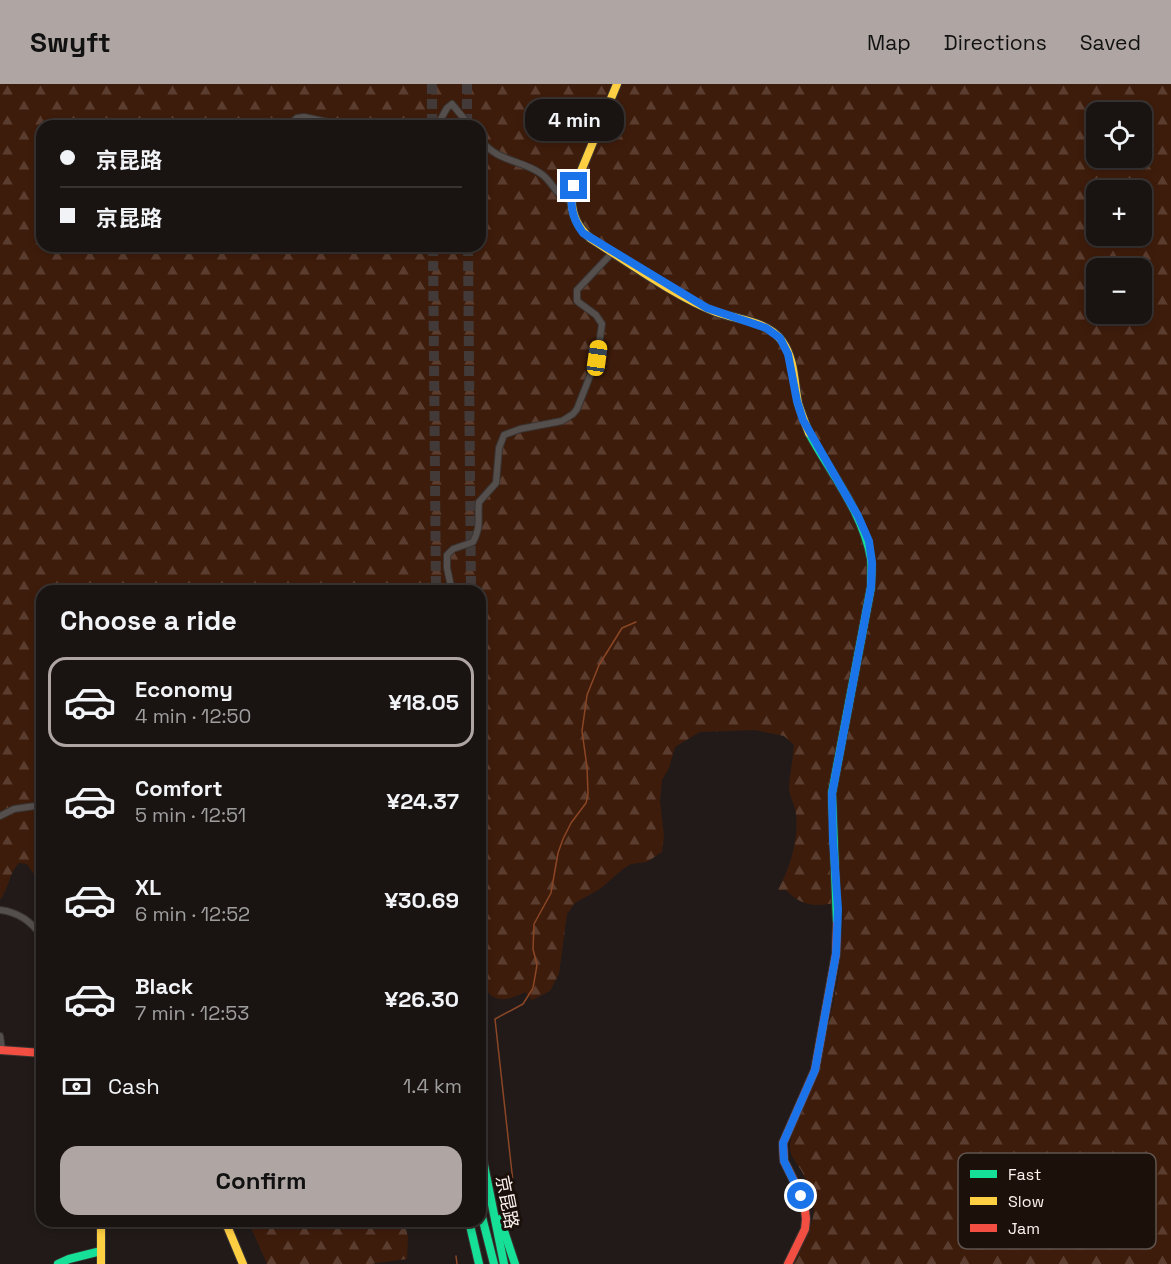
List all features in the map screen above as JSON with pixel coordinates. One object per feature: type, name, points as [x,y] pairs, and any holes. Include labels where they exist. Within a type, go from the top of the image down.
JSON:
[{"type":"main road","points":[[618,84],[574,186],[571,201],[572,214],[583,233],[613,252],[707,308],[766,328],[780,338],[788,354],[803,420],[858,516],[871,551],[873,574],[871,587],[832,794],[838,909],[836,954],[815,1070],[783,1143],[784,1161],[804,1202],[806,1219],[805,1229],[788,1264]]},
{"type":"main road","points":[[1,1050],[36,1053]]},
{"type":"main road","points":[[486,1169],[515,1264]]},
{"type":"main road","name":"京昆路","points":[[486,1178],[504,1264]]},
{"type":"main road","points":[[100,1227],[101,1264]]},
{"type":"main road","points":[[228,1227],[243,1264]]},
{"type":"main road","points":[[470,1227],[479,1264]]},
{"type":"main road","name":"京昆路","points":[[483,1227],[492,1264]]},
{"type":"main road","points":[[58,1264],[101,1251]]},
{"type":"street","points":[[440,120],[452,104],[465,120]]},
{"type":"street","points":[[295,120],[304,117],[318,120]]},
{"type":"street","points":[[486,145],[498,156],[541,173],[562,197],[571,201]]},
{"type":"street","points":[[451,585],[447,555],[453,549],[472,542],[476,535],[480,525],[479,502],[496,483],[500,448],[504,435],[520,429],[562,421],[577,409],[597,358],[602,324],[596,315],[577,301],[577,290],[613,252]]},
{"type":"street","points":[[0,816],[14,809],[36,806]]},
{"type":"street","points":[[0,910],[23,917],[36,931]]},
{"type":"street","points":[[0,1036],[1,1050]]},
{"type":"green space","points":[[0,84],[1171,84],[1171,1264],[789,1264],[809,1230],[814,1209],[809,1186],[791,1154],[791,1141],[810,1092],[829,1022],[838,974],[843,926],[842,902],[812,905],[799,900],[786,890],[778,890],[793,853],[797,824],[789,787],[794,745],[784,736],[755,730],[700,732],[675,747],[669,768],[662,780],[660,801],[664,836],[662,852],[647,862],[631,864],[600,889],[575,903],[567,914],[559,974],[550,991],[532,1000],[525,992],[511,998],[500,999],[492,996],[486,988],[486,585],[36,585],[36,877],[27,864],[19,863],[0,900]]},
{"type":"green space","points":[[251,1227],[406,1227],[408,1237],[407,1259],[371,1264],[267,1264]]},
{"type":"waterway","points":[[513,1182],[495,1019],[523,1004],[533,988],[537,965],[533,949],[534,924],[551,893],[558,853],[563,839],[571,823],[586,803],[588,794],[582,731],[587,695],[599,665],[622,628],[636,622]]},
{"type":"waterway","points":[[456,1256],[457,1264]]},
{"type":"tunnel","points":[[432,84],[432,120]]},
{"type":"tunnel","points":[[467,84],[467,120]]},
{"type":"tunnel","points":[[433,252],[436,585]]},
{"type":"tunnel","points":[[468,252],[471,585]]},
{"type":"traffic: fast","points":[[809,433],[854,509],[867,542],[871,562],[871,587],[832,793],[837,924]]},
{"type":"traffic: fast","points":[[486,1175],[504,1264]]},
{"type":"traffic: fast","points":[[500,1219],[515,1264]]},
{"type":"traffic: fast","points":[[470,1227],[479,1264]]},
{"type":"traffic: fast","points":[[485,1227],[494,1264]]},
{"type":"traffic: fast","points":[[58,1264],[101,1251]]},
{"type":"traffic: slow","points":[[617,84],[572,193],[573,212],[581,229],[590,238],[685,297],[716,312],[761,325],[776,334],[789,355],[798,403],[809,433]]},
{"type":"traffic: slow","points":[[101,1227],[101,1264]]},
{"type":"traffic: slow","points":[[228,1227],[243,1264]]},
{"type":"traffic: jam","points":[[788,1264],[805,1229],[806,1219],[804,1201],[784,1161],[783,1143],[815,1070],[836,954],[837,924]]},
{"type":"traffic: jam","points":[[0,1050],[36,1053]]},
{"type":"route","points":[[574,186],[571,201],[572,214],[583,233],[707,308],[766,328],[780,338],[791,364],[797,401],[803,420],[864,527],[869,541],[873,574],[832,794],[831,809],[838,894],[836,954],[815,1070],[783,1143],[786,1167],[801,1196]]}]
